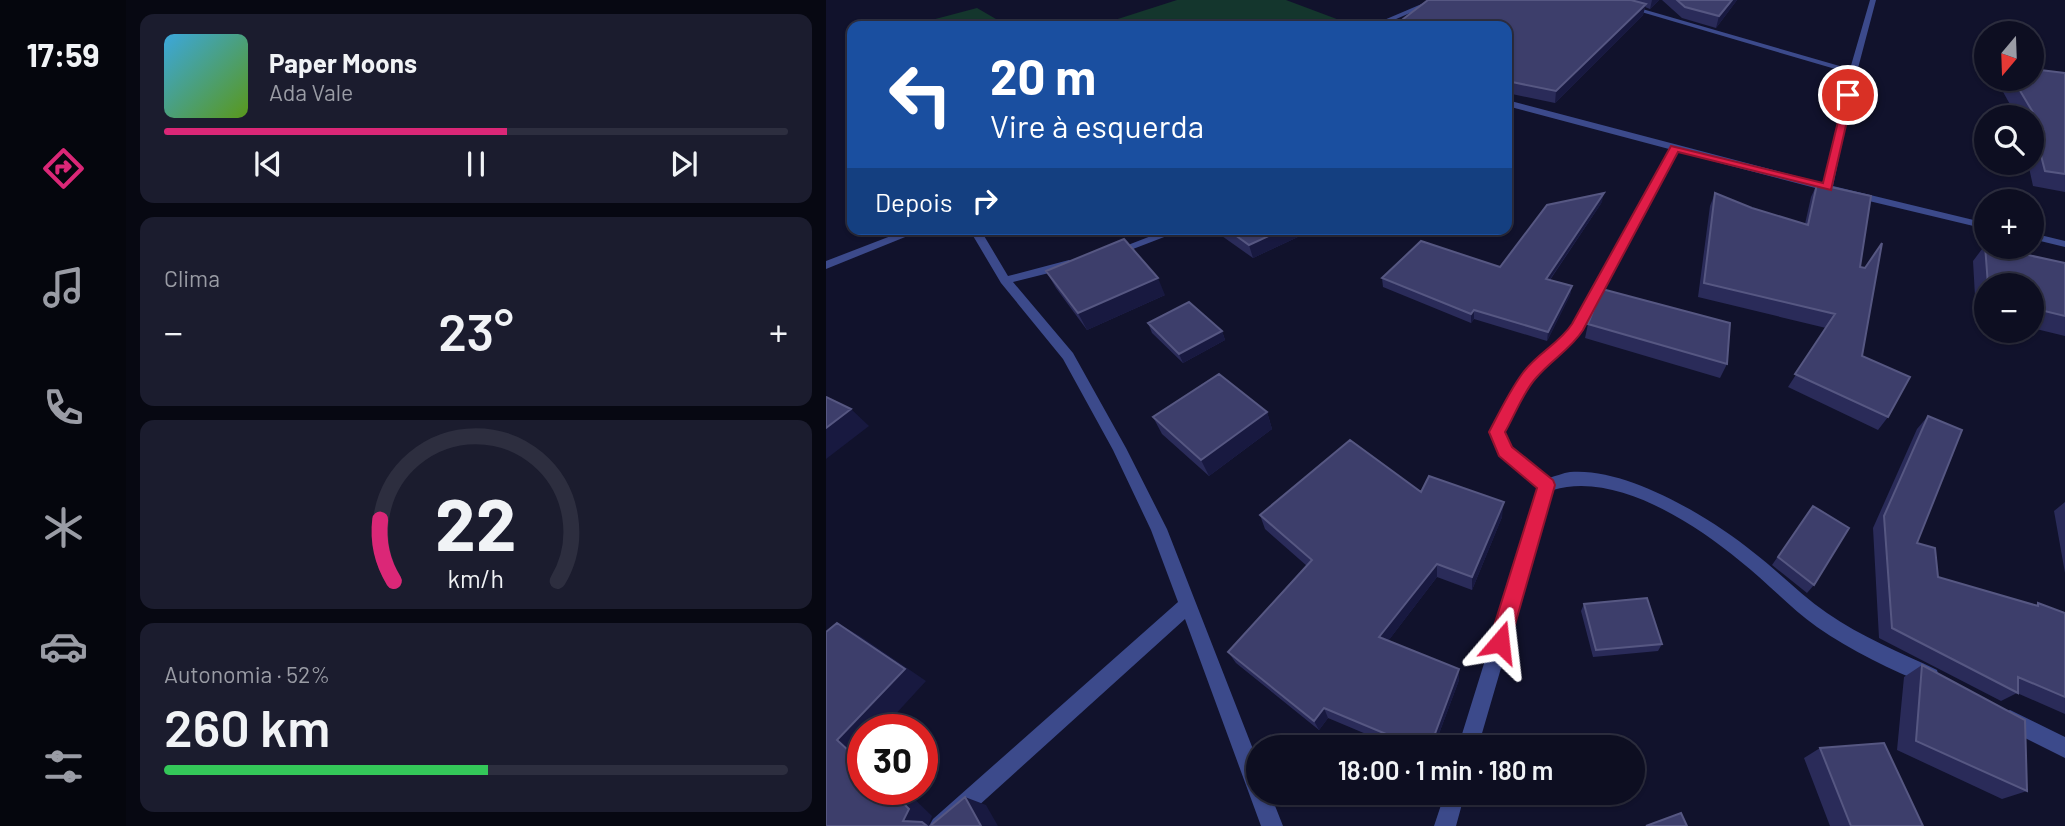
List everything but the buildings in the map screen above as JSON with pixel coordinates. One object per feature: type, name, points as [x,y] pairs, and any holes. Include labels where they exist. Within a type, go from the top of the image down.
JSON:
[{"type":"street","points":[[1386,21],[1437,0]]},
{"type":"street","points":[[1617,0],[1623,5],[1853,72]]},
{"type":"street","points":[[1827,188],[1853,72],[1873,0]]},
{"type":"street","points":[[1512,104],[1827,188],[1974,223]]},
{"type":"street","points":[[1546,485],[1505,451],[1497,432],[1527,377],[1551,352],[1568,342],[1675,148]]},
{"type":"street","points":[[826,265],[904,235]]},
{"type":"street","points":[[978,235],[1005,280],[1074,368],[1159,529],[1246,756]]},
{"type":"street","points":[[1103,255],[1162,235]]},
{"type":"street","points":[[2044,239],[2065,244]]},
{"type":"street","points":[[1005,280],[1079,261]]},
{"type":"street","points":[[1472,735],[1546,485],[1559,478],[1594,478],[1636,490],[1692,519],[1747,556],[1785,592],[1824,622],[1940,683]]},
{"type":"street","points":[[940,826],[1189,604]]},
{"type":"street","points":[[1989,709],[2065,748]]},
{"type":"street","points":[[1264,805],[1272,826]]},
{"type":"street","points":[[1445,826],[1451,805]]},
{"type":"green space","points":[[1177,0],[1286,0],[1342,21],[1112,21]]},
{"type":"green space","points":[[977,8],[999,21],[928,21]]},
{"type":"route","points":[[1500,642],[1546,485],[1505,451],[1497,432],[1527,377],[1551,352],[1568,342],[1675,148],[1827,188],[1848,95]]}]
